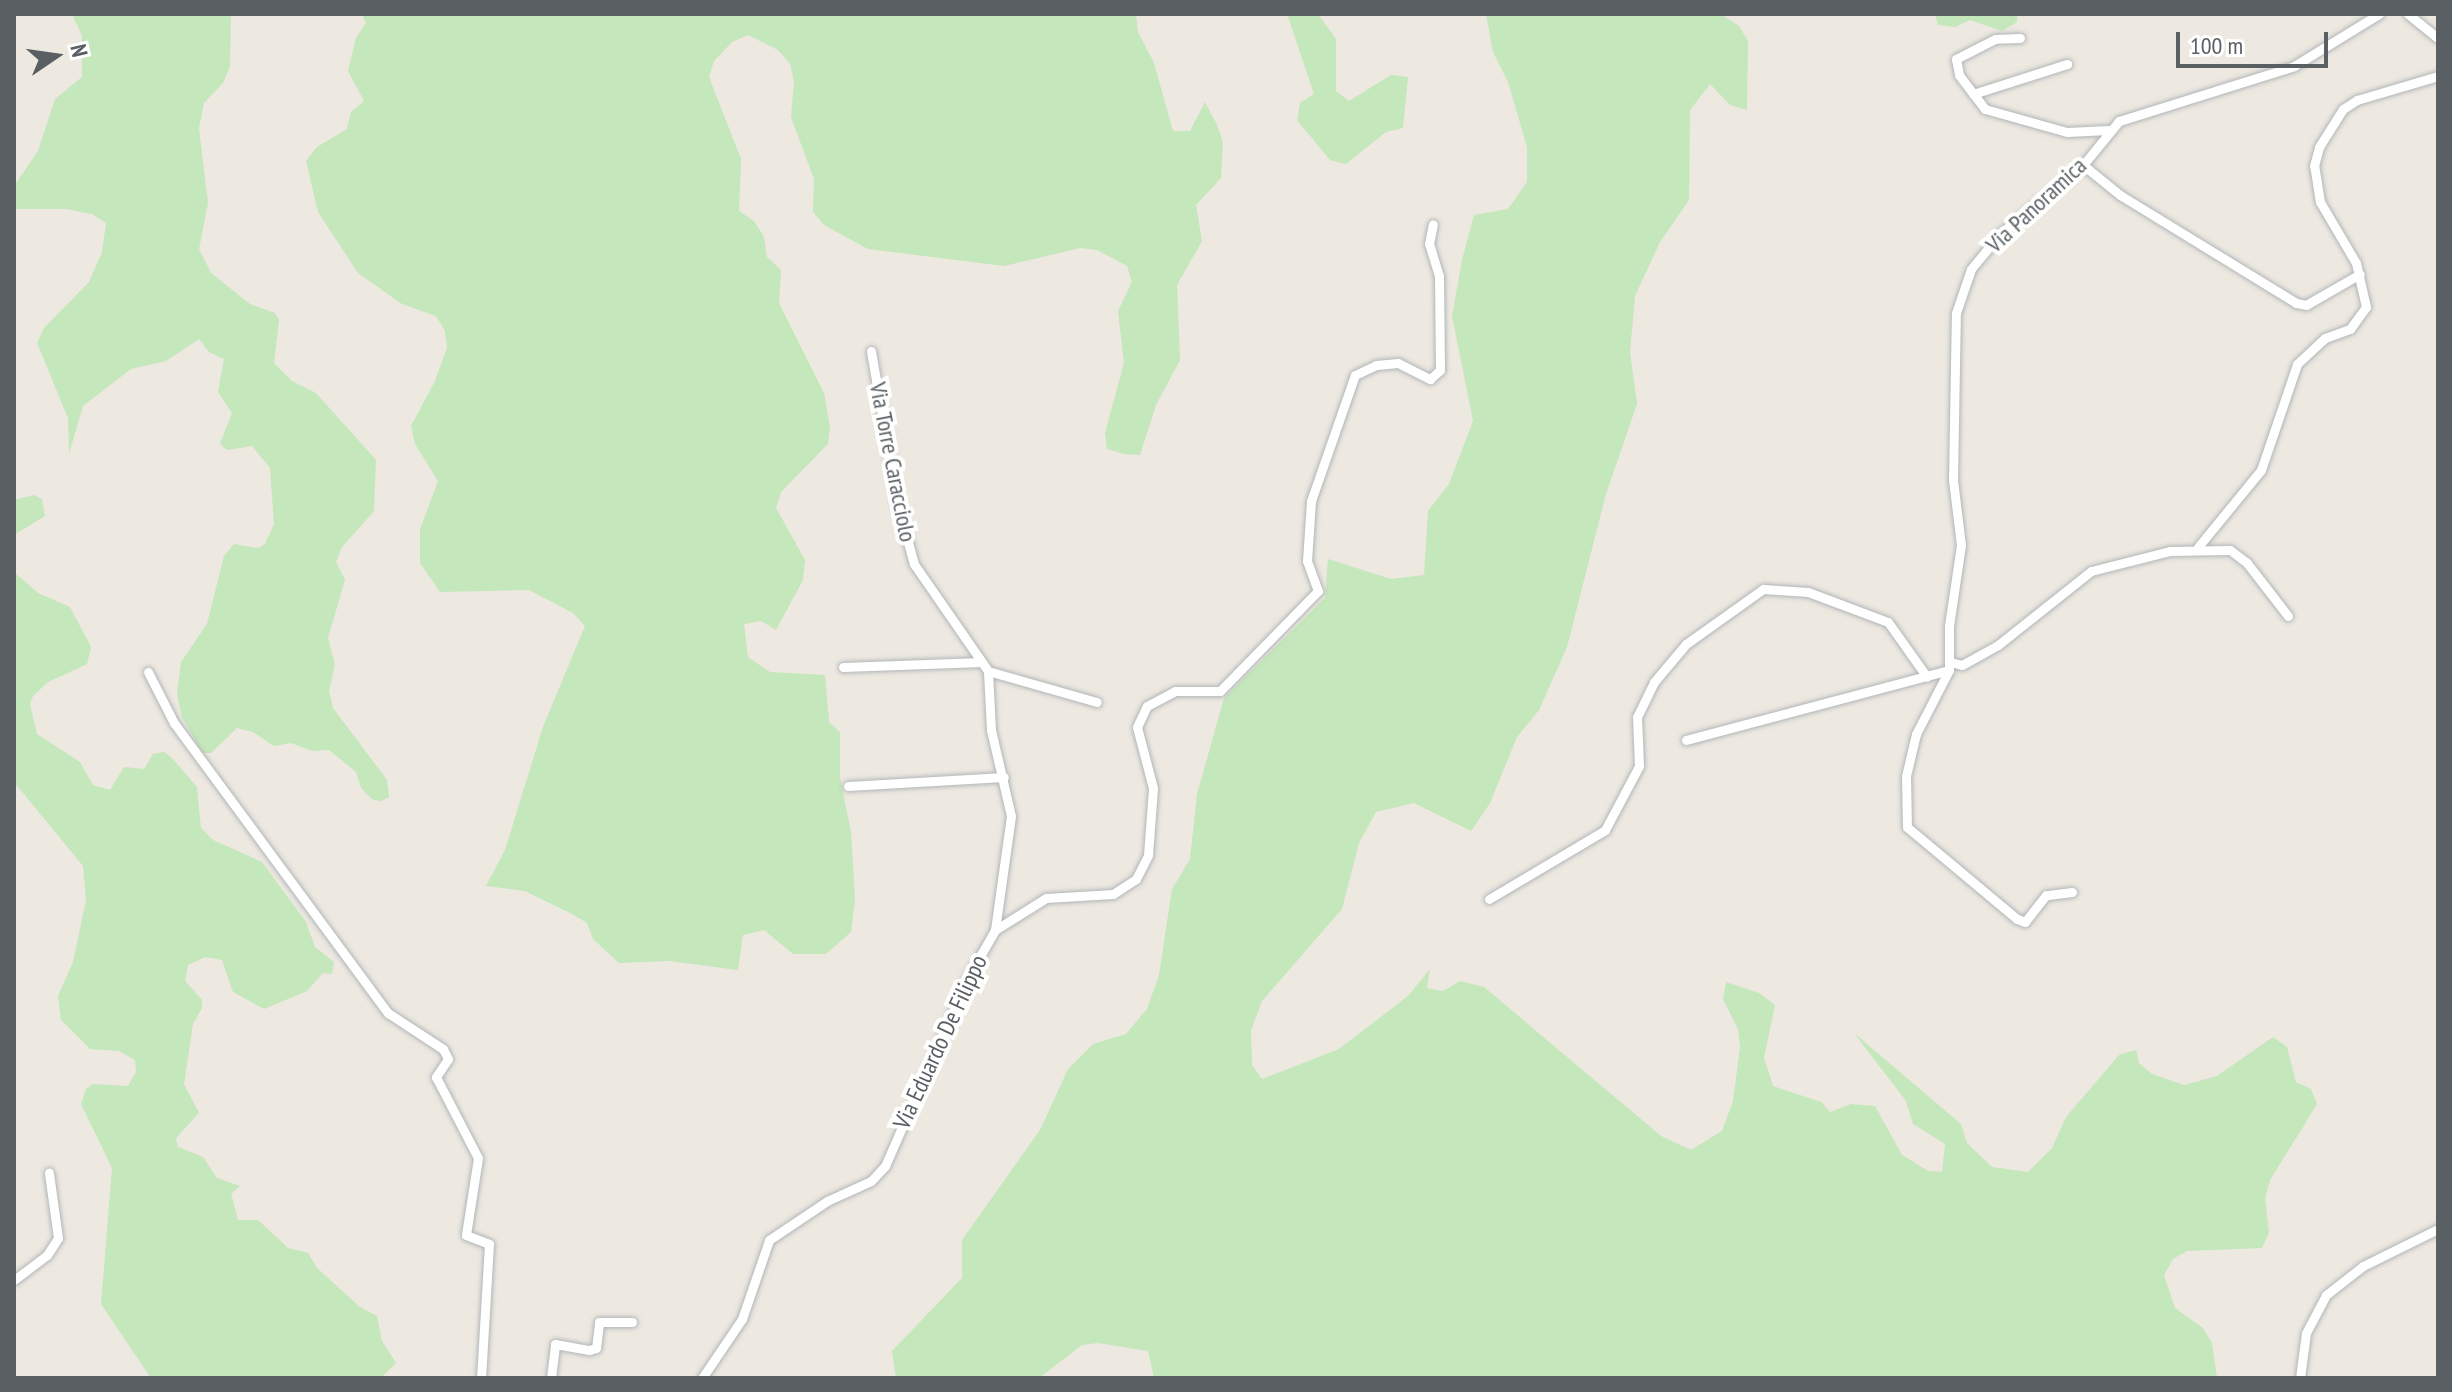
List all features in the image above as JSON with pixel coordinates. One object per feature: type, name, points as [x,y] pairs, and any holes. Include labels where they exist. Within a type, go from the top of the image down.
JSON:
[{"type":"street","name":"Via Panoramica","points":[[1949,666],[1949,626],[1961,545],[1953,480],[1956,313],[1971,269],[2000,234],[2083,165],[2108,130],[2119,121],[2294,66],[2379,14]]},
{"type":"street","points":[[2408,14],[2438,38]]},
{"type":"street","points":[[2020,38],[1995,39],[1956,59],[1959,75],[1973,94],[1997,115],[2067,132],[2108,130]]},
{"type":"street","points":[[1973,94],[2067,64]]},
{"type":"street","points":[[2198,547],[2261,470],[2297,364],[2312,348],[2350,329],[2361,317],[2367,298],[2360,274],[2320,202],[2314,166],[2319,147],[2343,109],[2357,100],[2438,76]]},
{"type":"street","points":[[2083,165],[2120,195],[2296,303],[2310,303],[2360,274]]},
{"type":"street","name":"Via Eduardo De Filippo","points":[[702,1378],[742,1319],[769,1240],[827,1201],[871,1181],[885,1166],[968,977],[995,930],[1046,898],[1113,894],[1136,879],[1148,855],[1153,788],[1137,727],[1147,706],[1175,691],[1220,691],[1318,591],[1307,561],[1311,501],[1355,375],[1376,365],[1398,363],[1430,379],[1440,370],[1439,276],[1429,244],[1433,224]]},
{"type":"street","name":"Via Torre Caracciolo","points":[[871,351],[897,502],[914,564],[938,606],[988,671]]},
{"type":"street","points":[[1686,740],[1927,677],[1949,666],[1962,665],[1998,645],[2091,571],[2198,547],[2239,556],[2288,616]]},
{"type":"street","points":[[1489,899],[1605,830],[1639,766],[1637,717],[1654,682],[1686,644],[1763,589],[1808,592],[1888,622],[1927,677]]},
{"type":"street","points":[[843,667],[982,662]]},
{"type":"street","points":[[1949,666],[1916,734],[1906,776],[1910,834],[2017,919],[2025,922],[2046,895],[2072,892]]},
{"type":"street","points":[[995,930],[1011,840],[1004,777],[991,730],[988,671],[1097,702]]},
{"type":"street","points":[[148,672],[174,723],[388,1013],[443,1049],[448,1059],[436,1077],[478,1158],[466,1235],[489,1244],[481,1378]]},
{"type":"street","points":[[848,786],[1004,777]]},
{"type":"street","points":[[14,1280],[47,1255],[58,1238],[49,1173]]},
{"type":"street","points":[[2300,1378],[2311,1320],[2326,1295],[2348,1275],[2438,1229]]},
{"type":"street","points":[[551,1378],[555,1344],[589,1350],[596,1348],[599,1322],[632,1322]]},
{"type":"green space","points":[[72,14],[231,14],[230,66],[223,83],[204,103],[199,128],[208,203],[199,249],[211,273],[250,304],[275,313],[279,320],[274,363],[292,381],[316,393],[376,460],[374,511],[342,547],[336,562],[345,580],[328,638],[335,665],[329,691],[333,708],[387,780],[389,797],[381,801],[373,800],[361,788],[356,772],[329,750],[312,751],[291,743],[274,746],[253,732],[237,728],[211,753],[202,753],[182,717],[177,694],[181,662],[207,624],[224,556],[234,544],[258,548],[265,544],[274,524],[270,468],[252,446],[227,450],[220,444],[232,413],[218,392],[224,359],[209,352],[199,339],[166,361],[131,369],[83,406],[69,454],[68,418],[37,343],[44,328],[89,282],[102,252],[106,223],[92,214],[66,209],[14,209],[14,186],[38,151],[55,99],[82,77],[82,36]]},
{"type":"green space","points":[[362,14],[1136,14],[1138,32],[1154,63],[1173,131],[1190,131],[1205,102],[1217,125],[1223,142],[1221,178],[1196,205],[1202,241],[1177,285],[1180,360],[1156,405],[1140,455],[1124,454],[1107,449],[1105,433],[1124,363],[1118,311],[1132,282],[1127,266],[1097,250],[1080,248],[1004,266],[868,249],[824,225],[813,212],[814,179],[791,117],[794,81],[790,64],[778,50],[748,35],[732,42],[714,61],[709,77],[741,159],[739,211],[754,221],[764,237],[767,257],[781,270],[779,303],[824,393],[830,428],[828,444],[781,492],[776,508],[805,560],[803,580],[776,630],[761,621],[744,624],[748,657],[770,672],[825,675],[829,722],[840,732],[840,778],[851,832],[855,900],[851,932],[826,954],[793,954],[764,930],[743,935],[738,970],[669,961],[619,963],[593,939],[587,923],[572,914],[525,891],[486,886],[505,850],[543,727],[585,626],[573,613],[529,590],[440,592],[420,563],[420,529],[438,481],[415,444],[411,426],[435,381],[447,348],[445,331],[436,316],[402,304],[358,273],[318,212],[306,161],[317,147],[347,129],[351,112],[364,101],[348,71],[356,38],[366,23]]},
{"type":"green space","points":[[1287,14],[1318,14],[1336,39],[1336,91],[1349,101],[1391,75],[1408,77],[1403,128],[1386,132],[1346,164],[1330,160],[1297,120],[1300,103],[1314,94]]},
{"type":"green space","points":[[1486,14],[1720,14],[1739,26],[1748,41],[1747,110],[1730,105],[1710,84],[1690,110],[1689,200],[1660,242],[1635,296],[1630,352],[1637,404],[1606,494],[1567,647],[1539,710],[1517,737],[1490,803],[1471,831],[1414,803],[1376,812],[1359,843],[1342,909],[1262,1001],[1251,1030],[1252,1065],[1262,1079],[1339,1049],[1408,996],[1430,969],[1427,988],[1443,991],[1460,981],[1484,987],[1661,1136],[1691,1150],[1722,1131],[1733,1101],[1740,1047],[1738,1029],[1723,999],[1726,982],[1759,993],[1775,1005],[1764,1058],[1773,1086],[1821,1102],[1830,1112],[1851,1104],[1875,1106],[1902,1155],[1928,1171],[1942,1172],[1945,1144],[1913,1124],[1906,1101],[1854,1033],[1961,1124],[1967,1143],[1992,1167],[2028,1172],[2052,1148],[2066,1117],[2119,1055],[2136,1050],[2139,1063],[2152,1074],[2184,1085],[2217,1076],[2273,1037],[2287,1047],[2296,1082],[2311,1089],[2317,1104],[2270,1180],[2265,1198],[2269,1233],[2262,1248],[2187,1251],[2173,1259],[2164,1275],[2175,1308],[2203,1328],[2212,1343],[2217,1378],[1154,1378],[1148,1351],[1098,1343],[1082,1345],[1039,1378],[896,1378],[892,1351],[962,1278],[962,1240],[1040,1130],[1068,1069],[1093,1044],[1126,1034],[1147,1009],[1159,975],[1172,889],[1190,859],[1197,794],[1224,698],[1325,598],[1328,559],[1391,579],[1424,575],[1428,511],[1449,484],[1473,421],[1452,316],[1462,260],[1474,215],[1508,209],[1527,182],[1527,147],[1508,82],[1493,52]]},
{"type":"green space","points":[[1935,14],[2017,14],[2017,22],[2002,31],[1970,20],[1955,27],[1938,25]]},
{"type":"green space","points":[[34,495],[42,499],[45,516],[14,535],[14,500]]},
{"type":"green space","points":[[14,572],[38,593],[70,607],[91,647],[87,664],[48,682],[33,696],[30,704],[37,734],[80,762],[93,785],[110,790],[124,767],[144,769],[153,754],[164,752],[171,757],[197,787],[201,828],[213,840],[262,862],[306,922],[315,947],[334,962],[332,974],[323,973],[307,991],[264,1009],[233,992],[222,960],[205,957],[188,965],[185,981],[202,1000],[202,1008],[193,1024],[184,1084],[199,1113],[176,1138],[178,1147],[203,1157],[217,1178],[240,1186],[231,1194],[238,1220],[258,1220],[288,1248],[308,1253],[317,1268],[360,1307],[377,1316],[382,1341],[396,1363],[381,1378],[151,1378],[101,1304],[112,1168],[81,1104],[86,1089],[93,1084],[128,1086],[136,1072],[135,1060],[119,1051],[90,1049],[61,1020],[58,996],[73,962],[86,900],[83,866],[14,782]]}]
